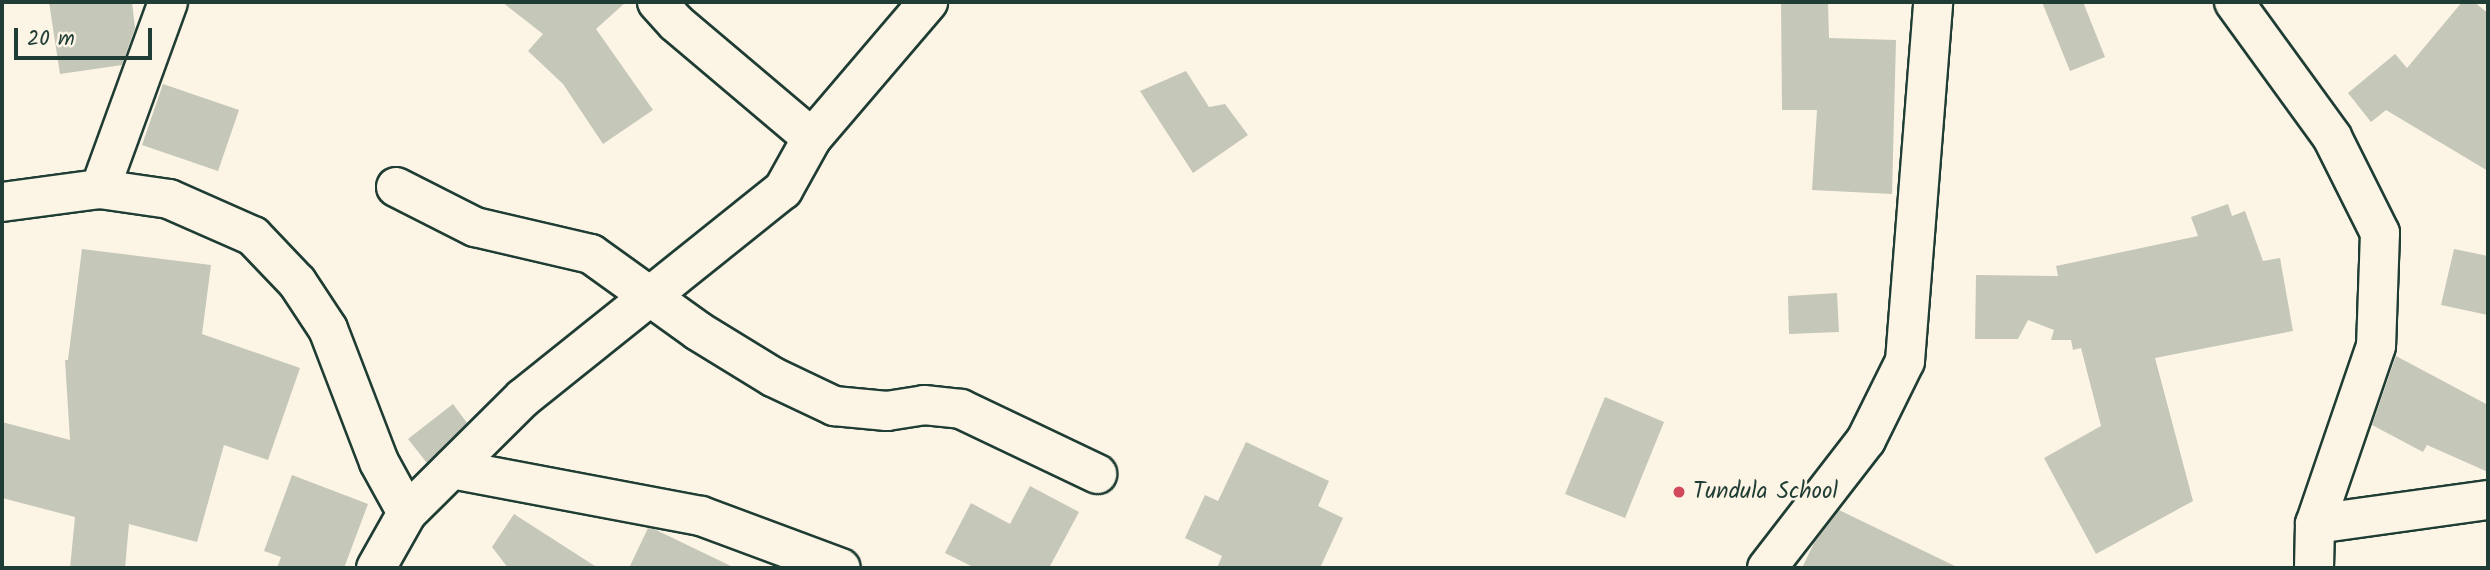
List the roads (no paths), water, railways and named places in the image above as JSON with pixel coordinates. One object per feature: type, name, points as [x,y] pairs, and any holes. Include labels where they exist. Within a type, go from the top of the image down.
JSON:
[{"type":"street","points":[[100,189],[168,2]]},
{"type":"street","points":[[657,2],[676,23],[812,138]]},
{"type":"street","points":[[376,568],[407,513],[523,398],[783,190],[812,138],[928,2]]},
{"type":"street","points":[[1767,568],[1866,440],[1905,360],[1933,2]]},
{"type":"street","points":[[2234,2],[2332,137],[2380,233],[2376,346],[2315,524],[2314,568]]},
{"type":"street","points":[[396,187],[475,226],[591,254],[649,299],[773,377],[834,406],[887,411],[924,405],[961,409],[1097,474]]},
{"type":"street","points":[[2,202],[100,189],[169,200],[253,236],[288,272],[328,329],[379,462],[407,513]]},
{"type":"street","points":[[452,469],[701,516],[841,568]]},
{"type":"street","points":[[2315,524],[2488,500]]},
{"type":"place","name":"Tundula School","points":[[1679,492]]}]
